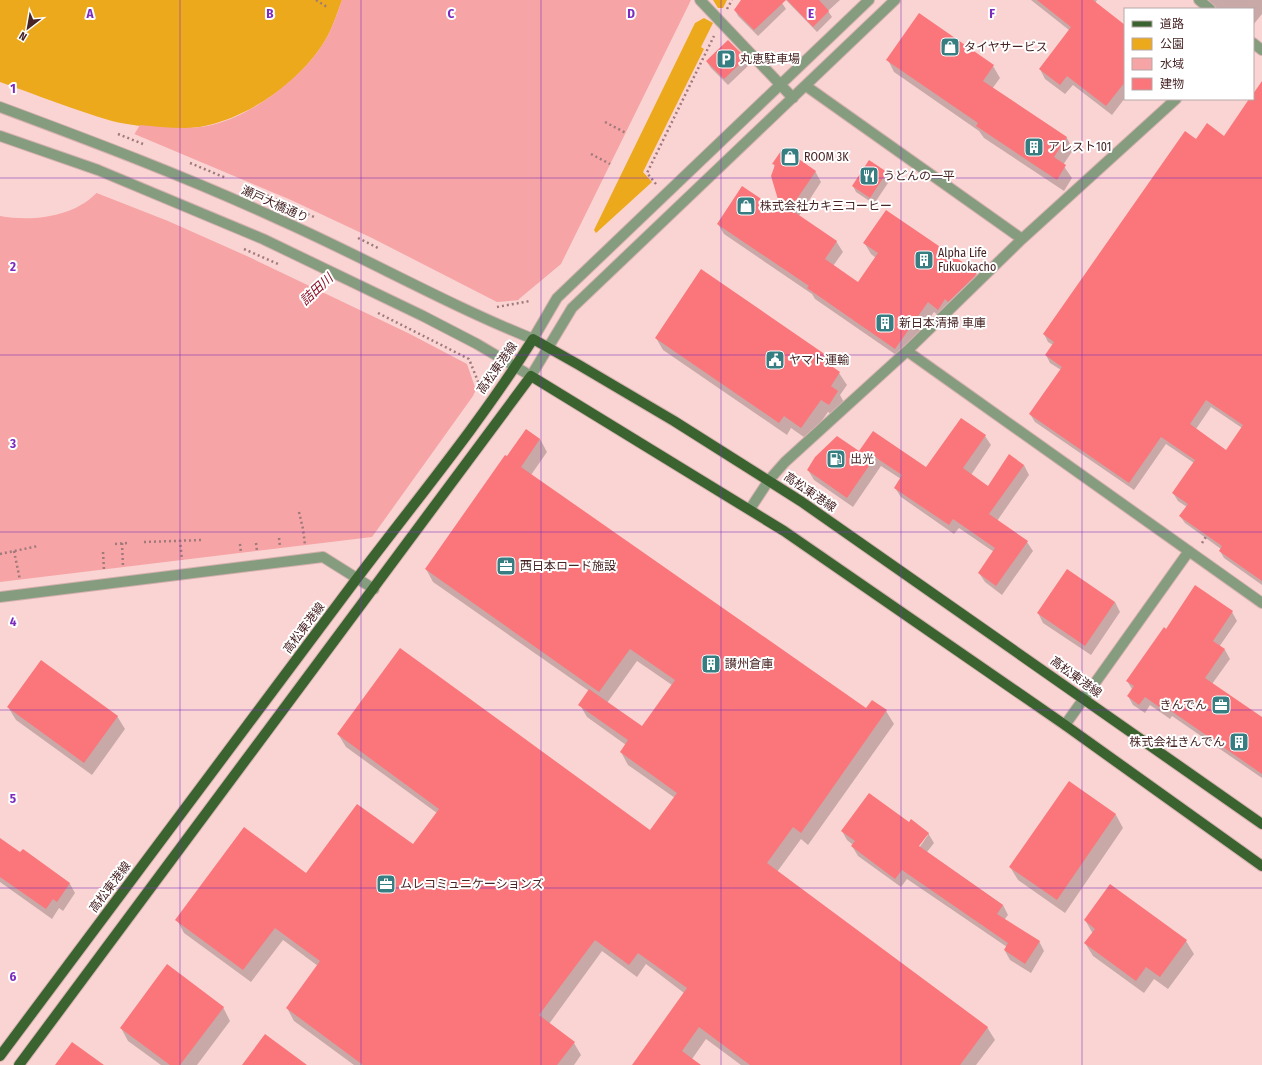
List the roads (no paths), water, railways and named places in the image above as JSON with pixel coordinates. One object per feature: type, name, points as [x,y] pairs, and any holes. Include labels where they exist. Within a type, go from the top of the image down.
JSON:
[{"type":"main road","name":"高松東港線","points":[[0,1056],[516,367],[533,339],[593,373],[769,480],[1084,698],[1262,824]]},
{"type":"main road","points":[[19,1065],[531,376],[750,509],[1065,725],[1262,866]]},
{"type":"street","points":[[700,0],[792,98]]},
{"type":"street","points":[[533,339],[556,298],[869,0]]},
{"type":"street","points":[[0,136],[98,170],[188,206],[343,276],[470,340],[531,376],[572,308],[895,0]]},
{"type":"street","points":[[1199,0],[1209,8]]},
{"type":"street","points":[[1254,44],[1262,50]]},
{"type":"street","points":[[806,86],[1022,239]]},
{"type":"street","points":[[750,509],[769,480],[785,462],[907,352],[1022,239],[1175,100]]},
{"type":"street","name":"瀬戸大橋通り","points":[[0,107],[114,149],[278,218],[533,339]]},
{"type":"street","points":[[907,352],[1262,602]]},
{"type":"street","points":[[1065,725],[1189,550]]},
{"type":"street","points":[[0,597],[323,557],[374,589]]},
{"type":"water","name":"詰田川","points":[[342,0],[691,0],[561,264],[519,299],[473,396],[372,537],[0,582],[0,216],[13,218],[40,218],[66,212],[90,199],[103,185],[140,125],[182,128],[207,126],[222,122],[255,107],[285,85],[311,60],[328,36]]},
{"type":"place","name":"タイヤサービス","points":[[950,47]]},
{"type":"place","name":"丸恵駐車場","points":[[726,59]]},
{"type":"place","name":"アレスト101","points":[[1034,147]]},
{"type":"place","name":"ROOM 3K","points":[[790,157]]},
{"type":"place","name":"うどんの一平","points":[[869,176]]},
{"type":"place","name":"株式会社カキ三コーヒー","points":[[746,206]]},
{"type":"place","name":"Alpha Life Fukuokacho","points":[[924,260]]},
{"type":"place","name":"新日本清掃 車庫","points":[[885,323]]},
{"type":"place","name":"ヤマト運輸","points":[[775,360]]},
{"type":"place","name":"出光","points":[[836,459]]},
{"type":"place","name":"西日本ロード施設","points":[[506,566]]},
{"type":"place","name":"讃州倉庫","points":[[711,664]]},
{"type":"place","name":"きんでん","points":[[1221,705]]},
{"type":"place","name":"株式会社きんでん","points":[[1239,742]]},
{"type":"place","name":"ムレコミュニケーションズ","points":[[386,884]]}]
